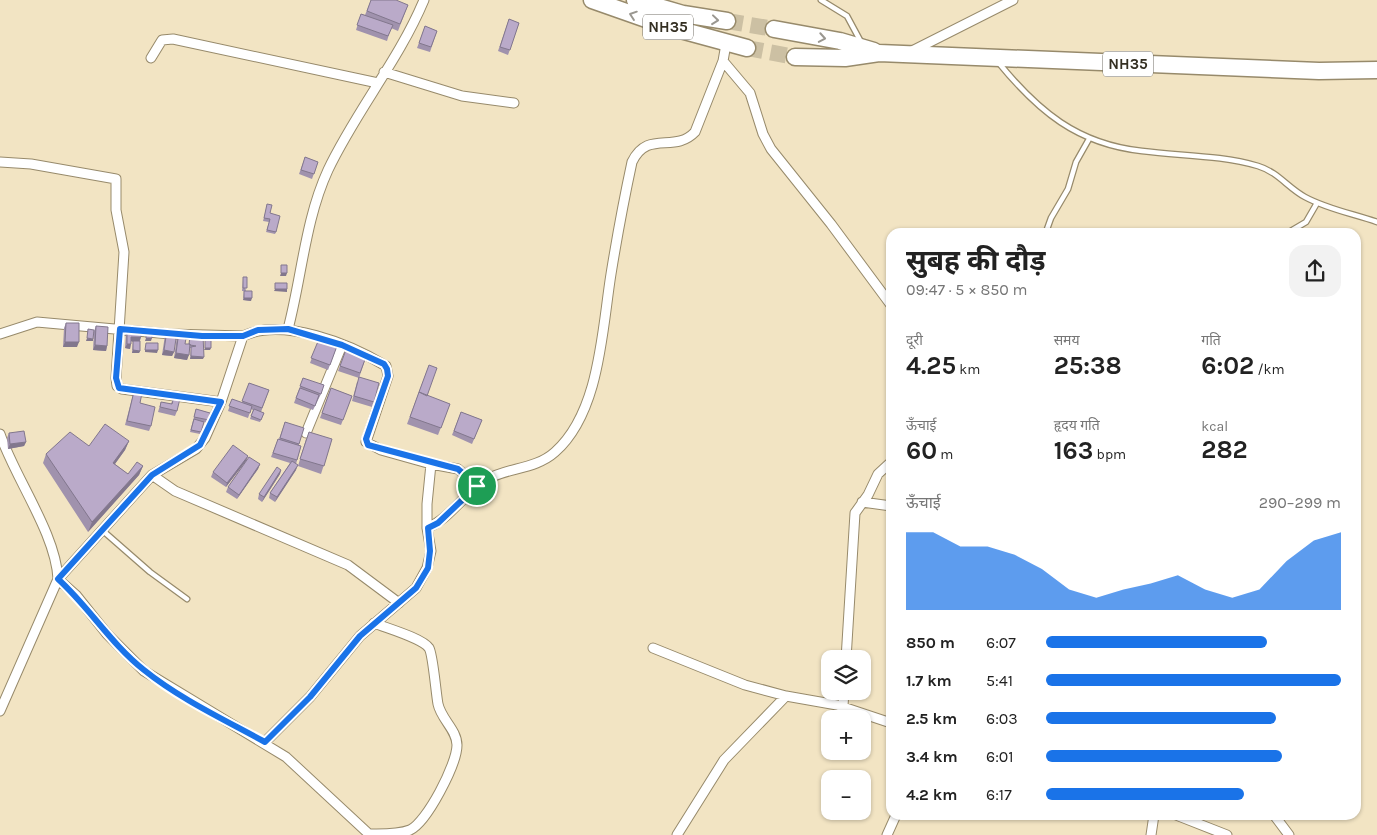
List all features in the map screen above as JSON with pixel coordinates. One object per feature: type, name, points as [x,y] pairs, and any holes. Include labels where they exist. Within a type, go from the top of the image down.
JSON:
[{"type":"highway","name":"NH35","points":[[592,0],[666,26],[726,44],[747,48]]},
{"type":"highway","name":"NH35","points":[[635,0],[659,4],[700,18],[727,21]]},
{"type":"highway","name":"NH35","points":[[774,29],[870,51],[905,55],[1319,71],[1377,70]]},
{"type":"highway","name":"NH35","points":[[794,57],[820,59],[870,51]]},
{"type":"street","points":[[288,329],[296,298],[310,221],[324,181],[350,128],[378,83],[424,0]]},
{"type":"street","points":[[905,55],[1013,0]]},
{"type":"street","points":[[151,58],[162,40],[173,39],[378,83]]},
{"type":"street","points":[[428,528],[438,523],[477,486],[492,477],[532,465],[554,453],[566,441],[577,424],[593,383],[632,162],[637,152],[647,144],[685,140],[695,132],[724,61],[726,44]]},
{"type":"street","points":[[724,61],[750,93],[763,134],[771,148],[886,298]]},
{"type":"street","points":[[384,72],[462,96],[514,103]]},
{"type":"street","points":[[0,162],[31,164],[116,179],[116,210],[124,252],[116,378],[119,388],[221,402]]},
{"type":"street","points":[[0,334],[37,322],[202,336],[243,336],[258,330],[288,329],[342,345],[384,364],[387,369],[388,376],[366,439],[368,445],[431,464],[458,469],[477,486]]},
{"type":"street","points":[[0,711],[58,579],[152,475],[200,445],[221,402],[243,336]]},
{"type":"street","points":[[306,433],[342,345]]},
{"type":"street","points":[[0,434],[46,537],[57,566],[58,579],[76,596],[107,634],[144,671],[265,742],[301,770],[369,834],[402,832],[416,826],[432,805],[454,760],[457,745],[454,734],[440,712],[430,650],[421,642],[374,623]]},
{"type":"street","points":[[265,742],[310,697],[349,648],[374,623],[416,588],[428,568],[430,551],[427,504],[431,464]]},
{"type":"street","points":[[847,650],[854,519],[857,509],[878,474],[886,467]]},
{"type":"street","points":[[152,475],[175,490],[348,565],[399,603]]},
{"type":"street","points":[[862,502],[886,505]]},
{"type":"street","points":[[653,648],[720,676],[786,696],[843,706],[886,721]]},
{"type":"street","points":[[677,835],[724,760],[786,696]]},
{"type":"street","points":[[843,700],[843,706]]},
{"type":"street","points":[[887,835],[894,820]]},
{"type":"street","points":[[1150,835],[1153,820]]},
{"type":"street","points":[[1189,820],[1227,835]]},
{"type":"street","points":[[1278,820],[1289,835]]},
{"type":"lane","points":[[821,0],[847,16],[870,51]]},
{"type":"lane","points":[[996,59],[1028,96],[1058,121],[1090,139],[1141,151],[1199,156],[1258,166],[1270,170],[1297,192],[1317,203],[1377,222]]},
{"type":"lane","points":[[1047,228],[1051,218],[1068,189],[1080,155],[1090,139]]},
{"type":"lane","points":[[1295,228],[1306,222],[1317,203]]},
{"type":"lane","points":[[102,530],[150,572],[187,599]]},
{"type":"building","points":[[371,0],[396,0],[408,5],[400,24],[367,11]]},
{"type":"building","points":[[361,14],[393,25],[388,36],[357,25]]},
{"type":"building","points":[[509,19],[519,23],[510,50],[500,47]]},
{"type":"building","points":[[425,26],[437,31],[431,47],[419,43]]},
{"type":"building","points":[[305,157],[318,162],[314,174],[301,170]]},
{"type":"building","points":[[267,204],[272,205],[270,213],[280,216],[276,232],[267,230],[270,219],[264,218]]},
{"type":"building","points":[[281,265],[287,265],[287,273],[281,273]]},
{"type":"building","points":[[243,277],[247,277],[247,288],[243,288]]},
{"type":"building","points":[[275,283],[287,283],[287,289],[275,289]]},
{"type":"building","points":[[244,291],[252,291],[252,298],[244,298]]},
{"type":"building","points":[[66,323],[79,323],[79,342],[65,342]]},
{"type":"building","points":[[96,326],[108,327],[107,346],[95,345]]},
{"type":"building","points":[[127,327],[141,328],[141,337],[131,337],[131,344],[127,344]]},
{"type":"building","points":[[88,329],[94,330],[93,339],[87,338]]},
{"type":"building","points":[[167,330],[177,332],[174,352],[164,350]]},
{"type":"building","points":[[146,331],[152,331],[152,338],[146,338]]},
{"type":"building","points":[[179,331],[187,332],[185,344],[190,344],[189,355],[176,353]]},
{"type":"building","points":[[190,336],[203,336],[204,357],[191,356],[191,347],[196,346],[189,344]]},
{"type":"building","points":[[205,337],[211,338],[211,348],[205,348]]},
{"type":"building","points":[[319,339],[337,346],[330,365],[311,358]]},
{"type":"building","points":[[133,341],[140,341],[140,351],[133,350]]},
{"type":"building","points":[[146,343],[158,343],[158,350],[145,350]]},
{"type":"building","points":[[347,347],[367,354],[360,373],[340,366]]},
{"type":"building","points":[[429,365],[437,368],[427,396],[419,392]]},
{"type":"building","points":[[359,377],[379,383],[374,402],[354,396]]},
{"type":"building","points":[[303,378],[324,385],[321,394],[300,386]]},
{"type":"building","points":[[249,383],[269,390],[262,408],[242,401]]},
{"type":"building","points":[[135,387],[143,388],[140,403],[155,407],[151,426],[127,421]]},
{"type":"building","points":[[300,388],[319,395],[315,406],[296,398]]},
{"type":"building","points":[[331,388],[352,396],[343,420],[322,413]]},
{"type":"building","points":[[419,392],[450,404],[441,428],[410,417]]},
{"type":"building","points":[[175,393],[181,394],[177,411],[160,407],[161,402],[172,404]]},
{"type":"building","points":[[232,399],[252,406],[250,413],[229,406]]},
{"type":"building","points":[[196,409],[210,413],[209,420],[194,417]]},
{"type":"building","points":[[254,409],[264,413],[261,420],[251,416]]},
{"type":"building","points":[[461,412],[482,420],[474,439],[454,431]]},
{"type":"building","points":[[194,419],[204,422],[201,432],[191,430]]},
{"type":"building","points":[[285,422],[304,428],[299,444],[280,438]]},
{"type":"building","points":[[105,424],[129,441],[113,463],[128,474],[137,462],[143,466],[92,522],[46,454],[70,432],[89,446]]},
{"type":"building","points":[[24,431],[26,442],[10,444],[9,433]]},
{"type":"building","points":[[309,432],[332,439],[324,466],[300,459]]},
{"type":"building","points":[[278,439],[301,446],[297,460],[273,453]]},
{"type":"building","points":[[233,445],[248,456],[227,483],[213,472]]},
{"type":"building","points":[[249,457],[260,464],[239,495],[228,487]]},
{"type":"building","points":[[292,461],[298,465],[277,497],[270,493]]},
{"type":"building","points":[[277,467],[281,470],[264,497],[259,494]]},
{"type":"tunnel","points":[[727,21],[774,29]]},
{"type":"tunnel","points":[[747,48],[795,57]]},
{"type":"route","points":[[120,329],[202,336],[243,336],[258,330],[288,329],[342,345],[384,364],[387,369],[388,376],[366,439],[368,445],[431,464],[453,467],[462,472],[477,486],[438,523],[428,528],[430,551],[428,568],[416,588],[360,636],[310,697],[265,742],[144,671],[107,634],[76,596],[58,579],[152,475],[163,466],[190,453],[200,445],[221,402],[119,388],[116,378],[120,329]]}]
